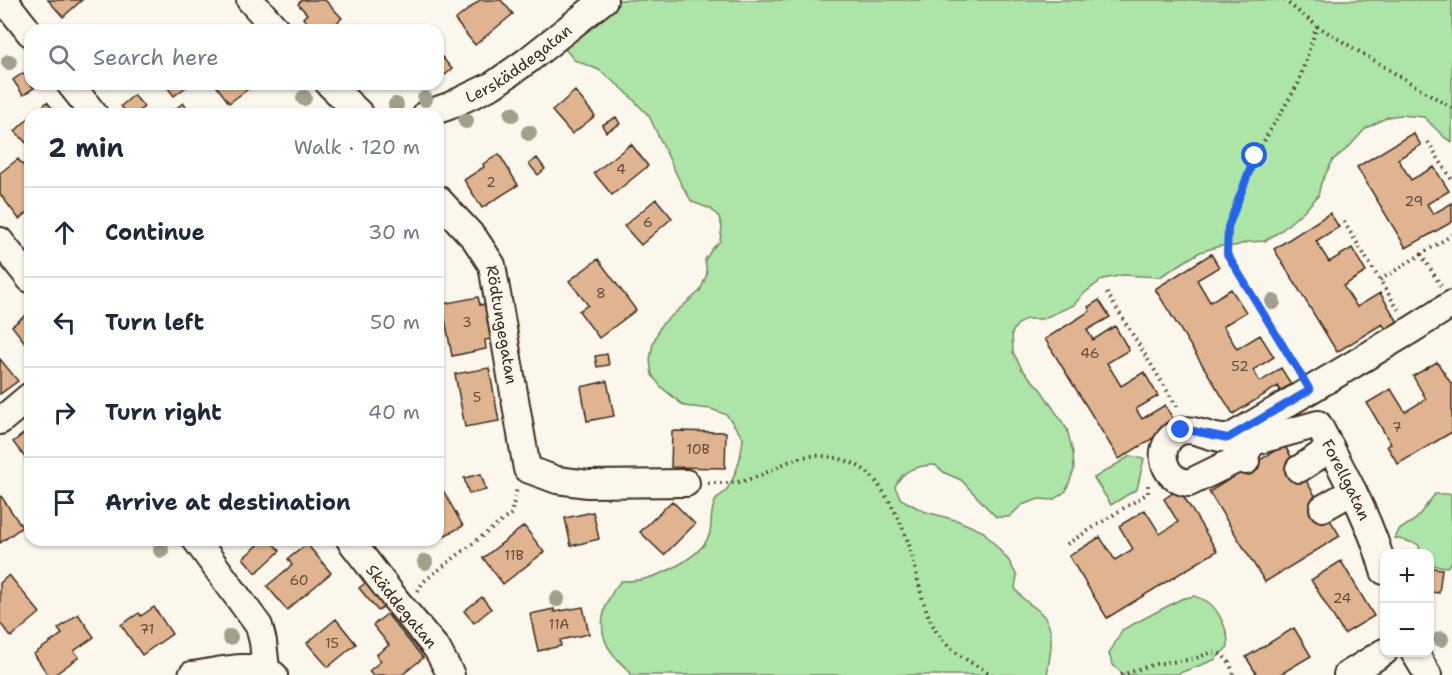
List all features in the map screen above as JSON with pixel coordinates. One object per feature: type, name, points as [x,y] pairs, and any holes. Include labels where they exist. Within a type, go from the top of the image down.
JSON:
[{"type":"street","points":[[4,0],[24,25]]},
{"type":"street","points":[[250,0],[272,24]]},
{"type":"street","name":"Lerskäddegatan","points":[[443,108],[494,85],[604,0]]},
{"type":"street","points":[[75,90],[89,108]]},
{"type":"street","points":[[335,90],[354,108]]},
{"type":"street","name":"Rödtungegatan","points":[[444,205],[475,239],[492,265],[526,469],[557,480],[588,484],[686,483]]},
{"type":"street","points":[[0,241],[24,271]]},
{"type":"street","points":[[1163,452],[1166,444],[1181,430],[1228,438],[1452,304]]},
{"type":"street","points":[[0,421],[24,401]]},
{"type":"street","name":"Forellgatan","points":[[1163,452],[1166,468],[1177,479],[1190,483],[1246,462],[1253,442],[1318,424],[1372,531],[1380,558]]},
{"type":"street","points":[[1299,468],[1331,448]]},
{"type":"street","points":[[1323,508],[1353,491]]},
{"type":"street","points":[[192,675],[237,669],[270,672],[259,626],[200,546]]},
{"type":"street","name":"Skäddegatan","points":[[355,546],[437,649],[451,675]]},
{"type":"street","points":[[1347,675],[1380,654]]},
{"type":"street","points":[[1417,657],[1428,675]]},
{"type":"path","points":[[1284,0],[1317,26],[1452,108]]},
{"type":"path","points":[[1310,390],[1227,254],[1228,227],[1255,156],[1298,84],[1317,26]]},
{"type":"path","points":[[1428,142],[1452,180]]},
{"type":"path","points":[[1344,222],[1411,330]]},
{"type":"path","points":[[1380,279],[1452,235]]},
{"type":"path","points":[[1421,254],[1452,304]]},
{"type":"path","points":[[1107,293],[1191,431]]},
{"type":"path","points":[[1067,544],[1148,493],[1149,455],[1163,452]]},
{"type":"path","points":[[686,483],[735,483],[754,478],[792,459],[820,456],[846,460],[871,475],[895,514],[910,546],[920,592],[937,632],[964,659],[993,675]]},
{"type":"path","points":[[411,616],[414,597],[423,582],[511,514]]},
{"type":"path","points":[[1121,675],[1155,664],[1184,661],[1212,652],[1221,654],[1229,662],[1234,675]]},
{"type":"green space","points":[[617,0],[1452,0],[1452,142],[1424,117],[1400,115],[1388,117],[1366,128],[1349,147],[1333,160],[1321,183],[1318,196],[1282,230],[1265,241],[1220,246],[1200,252],[1160,277],[1123,275],[1103,279],[1082,295],[1074,305],[1042,319],[1026,319],[1017,325],[1012,333],[1013,352],[1022,369],[1041,390],[1067,429],[1073,453],[1074,470],[1066,491],[1053,500],[1039,499],[1022,505],[1009,517],[996,517],[961,480],[945,473],[935,465],[922,466],[906,472],[898,481],[895,487],[901,499],[923,511],[959,521],[984,532],[1009,561],[1017,576],[1015,588],[1023,599],[1039,611],[1049,625],[1051,650],[1047,675],[632,675],[615,657],[604,636],[603,616],[609,598],[621,581],[641,580],[662,573],[683,562],[701,548],[710,532],[714,504],[718,497],[726,491],[736,472],[743,438],[727,415],[711,409],[684,406],[661,387],[652,375],[650,360],[653,343],[661,325],[700,291],[707,274],[705,260],[720,241],[722,227],[719,217],[711,209],[692,202],[649,116],[624,90],[599,70],[574,60],[562,45]]},
{"type":"green space","points":[[1130,456],[1144,459],[1137,489],[1111,505],[1094,478]]},
{"type":"green space","points":[[1435,494],[1451,494],[1452,562],[1447,567],[1434,565],[1434,549],[1420,549],[1418,544],[1395,538],[1399,530],[1416,519]]},
{"type":"green space","points":[[1194,596],[1205,600],[1212,606],[1225,629],[1228,647],[1214,660],[1177,674],[1124,675],[1113,665],[1109,654],[1122,630],[1181,599]]},
{"type":"building","points":[[48,0],[82,0],[63,17]]},
{"type":"building","points":[[302,0],[325,0],[342,18],[336,24],[309,24],[303,18],[307,14],[298,4]]},
{"type":"building","points":[[480,0],[501,0],[513,14],[475,45],[455,20]]},
{"type":"building","points":[[444,59],[452,69],[444,74]]},
{"type":"building","points":[[23,73],[24,90],[31,90],[23,95],[13,80]]},
{"type":"building","points":[[169,90],[182,90],[174,96]]},
{"type":"building","points":[[219,90],[247,90],[229,103]]},
{"type":"building","points":[[575,91],[595,116],[572,134],[552,111]]},
{"type":"building","points":[[134,95],[144,107],[122,108],[121,106]]},
{"type":"building","points":[[47,102],[52,108],[40,108]]},
{"type":"building","points":[[183,103],[187,108],[177,108]]},
{"type":"building","points":[[616,117],[620,124],[606,132],[602,125]]},
{"type":"building","points":[[24,123],[24,141],[15,131]]},
{"type":"building","points":[[1413,133],[1421,145],[1398,159],[1411,180],[1434,167],[1449,191],[1427,204],[1433,214],[1452,203],[1452,222],[1406,248],[1357,167]]},
{"type":"building","points":[[631,144],[648,166],[612,195],[594,173]]},
{"type":"building","points":[[499,154],[518,185],[482,208],[464,180]]},
{"type":"building","points":[[537,158],[545,169],[538,175],[529,164]]},
{"type":"building","points":[[18,159],[24,166],[24,215],[19,219],[0,194],[0,173]]},
{"type":"building","points":[[656,199],[672,218],[641,245],[624,226]]},
{"type":"building","points":[[1330,213],[1339,227],[1316,241],[1329,262],[1352,248],[1366,272],[1343,286],[1357,307],[1380,293],[1398,322],[1386,329],[1382,324],[1337,352],[1274,249]]},
{"type":"building","points":[[1211,254],[1219,267],[1197,280],[1210,302],[1231,289],[1246,312],[1223,326],[1237,349],[1260,335],[1274,357],[1253,370],[1260,382],[1281,368],[1291,384],[1280,391],[1278,386],[1233,414],[1155,289]]},
{"type":"building","points":[[598,259],[636,310],[599,338],[579,311],[588,305],[569,281]]},
{"type":"building","points":[[478,297],[480,305],[485,304],[491,339],[485,340],[486,349],[452,356],[444,304]]},
{"type":"building","points":[[1099,300],[1110,317],[1087,330],[1093,340],[1115,326],[1129,350],[1107,363],[1121,386],[1144,372],[1158,396],[1136,409],[1142,419],[1165,405],[1176,424],[1119,459],[1045,339],[1090,311],[1088,307]]},
{"type":"building","points":[[24,317],[24,341],[12,326]]},
{"type":"building","points":[[607,354],[609,365],[597,367],[595,356]]},
{"type":"building","points":[[0,359],[18,381],[0,394]]},
{"type":"building","points":[[1437,362],[1452,385],[1452,432],[1398,464],[1387,446],[1391,444],[1367,403],[1391,389],[1405,412],[1426,399],[1413,376]]},
{"type":"building","points":[[489,368],[499,421],[465,427],[455,374]]},
{"type":"building","points":[[607,381],[614,416],[587,421],[581,387]]},
{"type":"building","points":[[672,431],[726,432],[725,468],[671,467]]},
{"type":"building","points":[[24,434],[24,456],[13,442]]},
{"type":"building","points":[[1284,445],[1340,536],[1265,582],[1209,492]]},
{"type":"building","points":[[481,474],[486,490],[469,494],[464,478]]},
{"type":"building","points":[[1179,489],[1217,551],[1107,618],[1069,556],[1100,537],[1115,560],[1133,549],[1119,526],[1145,510],[1160,534],[1178,522],[1164,499]]},
{"type":"building","points":[[444,492],[463,526],[444,536]]},
{"type":"building","points":[[0,497],[22,527],[0,543]]},
{"type":"building","points":[[672,501],[695,524],[664,555],[640,532]]},
{"type":"building","points":[[593,512],[599,539],[571,546],[565,518]]},
{"type":"building","points":[[524,526],[544,552],[503,584],[483,558]]},
{"type":"building","points":[[257,546],[275,546],[280,551],[256,573],[243,558]]},
{"type":"building","points":[[304,546],[309,546],[331,573],[287,610],[267,586],[292,565],[288,559]]},
{"type":"building","points":[[1341,561],[1374,616],[1344,634],[1311,580]]},
{"type":"building","points":[[1434,568],[1442,569],[1439,593],[1434,592]]},
{"type":"building","points":[[9,575],[40,613],[11,637],[0,623],[0,583]]},
{"type":"building","points":[[374,576],[392,599],[378,611],[359,588]]},
{"type":"building","points":[[482,597],[491,609],[474,623],[464,611]]},
{"type":"building","points":[[154,607],[172,634],[142,655],[121,625],[139,613],[141,616]]},
{"type":"building","points":[[583,607],[589,634],[560,640],[561,646],[538,651],[530,614],[554,609],[554,612]]},
{"type":"building","points":[[78,614],[94,637],[74,651],[79,657],[54,675],[48,675],[34,654],[62,634],[58,629]]},
{"type":"building","points":[[387,614],[423,658],[402,675],[372,675],[369,671],[381,661],[376,655],[389,645],[373,625]]},
{"type":"building","points":[[336,619],[356,644],[328,667],[307,643]]},
{"type":"building","points":[[1294,628],[1311,656],[1279,675],[1257,675],[1246,657]]},
{"type":"route","points":[[1181,430],[1228,438],[1310,390],[1227,254],[1228,227],[1255,156]]}]
